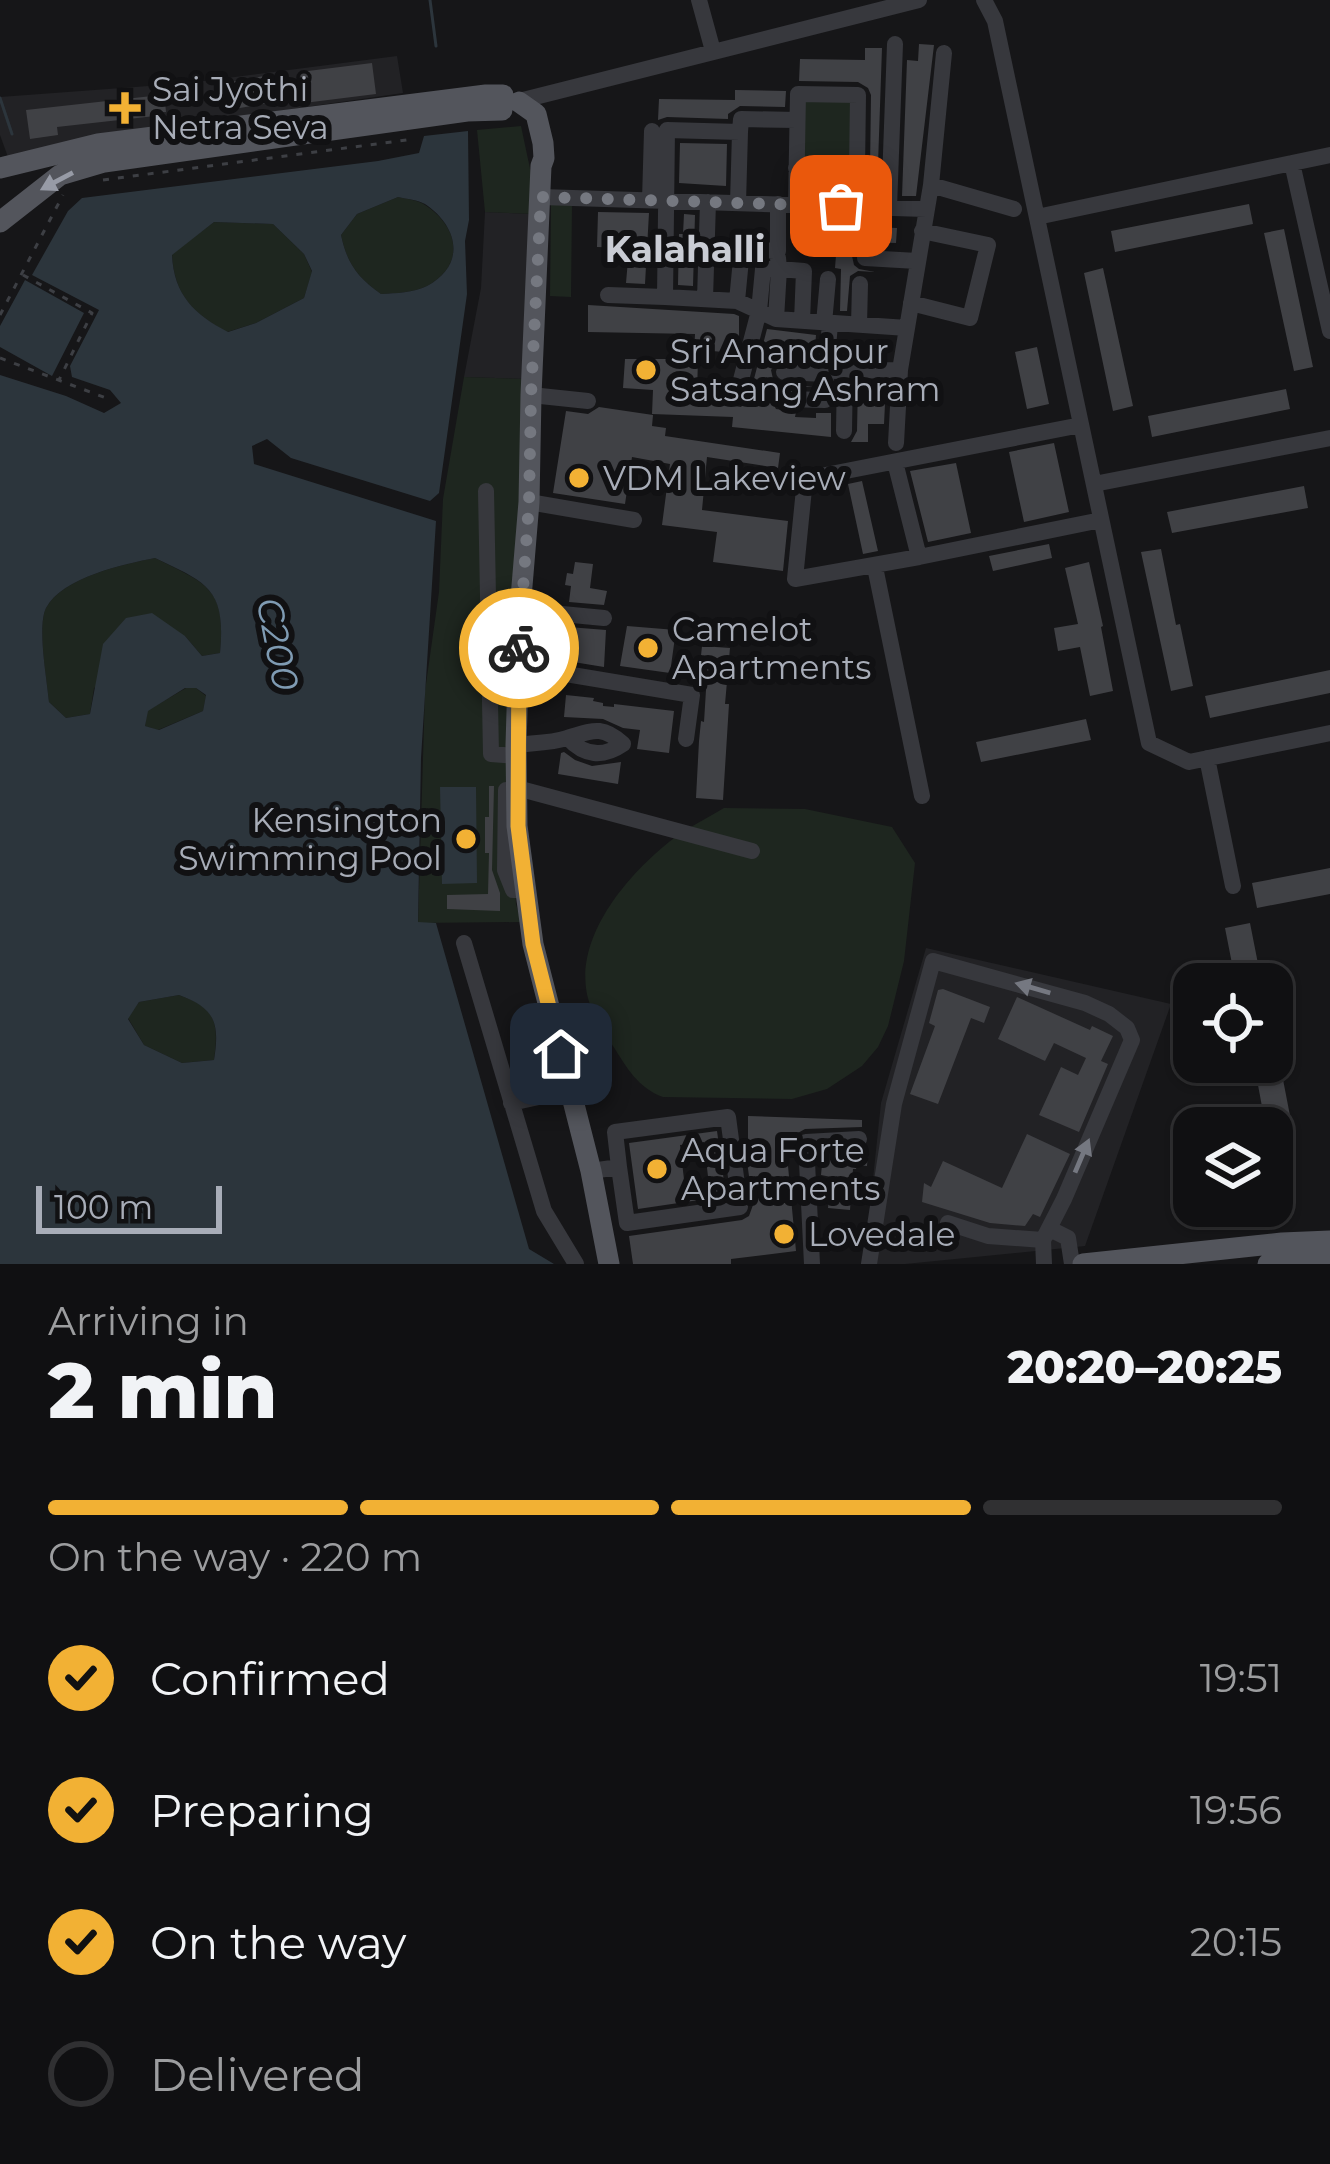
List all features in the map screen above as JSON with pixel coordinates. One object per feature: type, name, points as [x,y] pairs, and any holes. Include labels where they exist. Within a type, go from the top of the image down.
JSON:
[{"type":"main road","points":[[0,168],[98,144],[463,98],[512,102],[536,114],[544,158],[531,395],[532,611],[519,664],[511,789],[533,944],[591,1171],[609,1264]]},
{"type":"main road","points":[[0,222],[60,176],[104,162],[512,102]]},
{"type":"main road","points":[[1083,1264],[1330,1241]]},
{"type":"main road","points":[[1268,1264],[1330,1261]]},
{"type":"street","points":[[699,0],[713,51]]},
{"type":"street","points":[[512,102],[545,87],[560,89],[919,0]]},
{"type":"street","points":[[984,0],[995,21],[1149,743],[1189,762],[1330,733]]},
{"type":"street","points":[[890,208],[895,44]]},
{"type":"street","points":[[896,443],[900,370],[931,185],[944,53]]},
{"type":"street","points":[[737,394],[768,315],[763,269],[778,260],[796,168],[798,94],[859,95],[841,206]]},
{"type":"street","points":[[858,108],[893,109]]},
{"type":"street","points":[[738,203],[741,119],[797,120]]},
{"type":"street","points":[[658,201],[668,130],[740,132]]},
{"type":"street","points":[[652,131],[665,297]]},
{"type":"street","points":[[1037,217],[1330,155]]},
{"type":"street","points":[[1292,163],[1330,331]]},
{"type":"street","points":[[796,168],[891,170]]},
{"type":"street","points":[[931,185],[1014,209]]},
{"type":"street","points":[[541,197],[926,208]]},
{"type":"street","points":[[704,299],[708,202]]},
{"type":"street","points":[[911,303],[970,318],[988,245],[922,231]]},
{"type":"street","points":[[736,301],[742,249],[804,271],[802,321]]},
{"type":"street","points":[[866,258],[917,261]]},
{"type":"street","points":[[828,279],[832,372],[844,431]]},
{"type":"street","points":[[859,325],[860,284]]},
{"type":"street","points":[[608,295],[736,301],[768,315],[802,321],[907,328]]},
{"type":"street","points":[[784,372],[900,370]]},
{"type":"street","points":[[784,399],[825,400],[832,372]]},
{"type":"street","points":[[531,395],[588,401]]},
{"type":"street","points":[[1081,425],[806,479],[795,579],[1101,520]]},
{"type":"street","points":[[1094,484],[1330,437]]},
{"type":"street","points":[[895,462],[920,557]]},
{"type":"street","points":[[486,491],[491,754],[568,738]]},
{"type":"street","points":[[529,502],[634,520]]},
{"type":"street","points":[[875,567],[922,796]]},
{"type":"street","points":[[532,611],[604,618]]},
{"type":"street","points":[[519,664],[692,695],[686,739]]},
{"type":"street","points":[[1207,758],[1233,886]]},
{"type":"street","points":[[511,789],[752,851]]},
{"type":"street","points":[[464,943],[544,1211],[576,1264]]},
{"type":"street","points":[[869,1264],[894,1104],[934,961],[1085,1003],[1127,1028],[1132,1040],[1047,1235],[1044,1264]]},
{"type":"street","points":[[511,1103],[571,1090]]},
{"type":"street","points":[[728,1117],[740,1208],[627,1223],[620,1167],[614,1132],[728,1117]]},
{"type":"street","points":[[812,1264],[806,1142],[859,1139]]},
{"type":"street","points":[[591,1171],[620,1167]]},
{"type":"street","points":[[948,1223],[988,1236],[1068,1238],[1072,1264]]},
{"type":"path","points":[[99,180],[414,139]]},
{"type":"path","points":[[0,315],[63,195],[73,187]]},
{"type":"path","points":[[22,274],[92,313],[59,380]]},
{"type":"path","points":[[0,358],[106,398]]},
{"type":"shaded area","points":[[397,56],[403,93],[86,139],[8,157],[0,135],[0,97],[189,83]]},
{"type":"shaded area","points":[[805,100],[853,101],[851,164],[803,162]]},
{"type":"shaded area","points":[[521,126],[536,197],[534,214],[485,212],[477,130]]},
{"type":"shaded area","points":[[398,197],[419,202],[445,224],[452,257],[448,268],[427,286],[381,294],[354,269],[341,235],[357,214]]},
{"type":"shaded area","points":[[551,204],[572,204],[571,297],[550,296]]},
{"type":"shaded area","points":[[485,212],[534,214],[525,379],[464,377],[481,288]]},
{"type":"shaded area","points":[[214,222],[273,224],[304,254],[312,272],[304,298],[227,332],[204,318],[181,292],[172,254]]},
{"type":"shaded area","points":[[464,377],[525,379],[510,775],[516,904],[521,922],[418,923],[425,691],[439,592],[443,499]]},
{"type":"shaded area","points":[[155,558],[210,591],[220,615],[220,653],[202,656],[185,636],[94,688],[90,714],[66,718],[49,702],[42,640],[46,608],[80,580]]},
{"type":"shaded area","points":[[186,688],[196,688],[206,696],[203,711],[158,730],[145,726],[147,711]]},
{"type":"shaded area","points":[[724,808],[805,809],[892,827],[915,863],[904,961],[888,1026],[862,1066],[827,1089],[792,1099],[663,1097],[628,1069],[590,1003],[586,967],[590,946],[610,906],[669,842]]},
{"type":"shaded area","points":[[926,948],[1171,1004],[1085,1246],[864,1264],[881,1103]]},
{"type":"shaded area","points":[[179,995],[201,1005],[212,1018],[214,1060],[182,1063],[144,1045],[128,1018],[139,1002]]},
{"type":"water","points":[[468,131],[467,294],[439,493],[430,501],[291,458],[267,439],[252,446],[254,464],[436,521],[421,758],[418,922],[436,923],[529,1249],[554,1264],[0,1264],[0,375],[104,413],[121,403],[110,390],[72,377],[70,366],[99,310],[32,275],[68,211],[82,198],[378,161],[419,153],[424,136]],"holes":[[[398,197],[425,204],[451,235],[448,268],[422,288],[381,294],[354,269],[343,245],[341,235],[357,214]],[[214,222],[273,224],[304,254],[312,271],[304,298],[228,332],[188,302],[177,281],[172,255]],[[155,558],[200,582],[210,591],[220,615],[220,653],[202,656],[185,636],[152,613],[126,618],[103,644],[90,714],[66,718],[49,702],[43,617],[54,597],[66,588],[112,568]],[[185,688],[206,695],[203,711],[159,730],[145,726],[148,711]],[[179,995],[191,1000],[212,1019],[214,1060],[182,1063],[144,1045],[128,1019],[139,1002]]]},
{"type":"water","points":[[25,280],[84,313],[52,376],[0,347],[0,326]]},
{"type":"water","points":[[440,787],[476,787],[477,883],[442,884]]},
{"type":"building","points":[[919,44],[934,45],[916,196],[902,196],[907,60],[918,61]]},
{"type":"building","points":[[865,48],[882,48],[877,193],[854,192],[854,183],[864,181],[870,170],[868,88],[858,82],[799,81],[800,59],[865,60]]},
{"type":"building","points":[[372,63],[376,94],[304,103],[300,72]]},
{"type":"building","points":[[264,76],[269,103],[228,110],[224,83]]},
{"type":"building","points":[[735,90],[786,91],[785,107],[740,106],[728,119],[658,120],[659,99],[735,100]]},
{"type":"building","points":[[152,96],[153,102],[165,101],[166,112],[57,127],[58,135],[30,139],[26,110]]},
{"type":"building","points":[[680,143],[727,144],[726,186],[679,183]]},
{"type":"building","points":[[1249,204],[1253,224],[1115,252],[1111,231]]},
{"type":"building","points":[[598,212],[649,213],[645,284],[626,283],[629,248],[597,247]]},
{"type":"building","points":[[684,214],[695,215],[693,286],[678,285]]},
{"type":"building","points":[[791,224],[897,228],[896,243],[858,242],[854,265],[875,272],[858,271],[850,276],[847,311],[840,311],[837,242],[791,240]]},
{"type":"building","points":[[1284,229],[1313,367],[1294,371],[1264,233]]},
{"type":"building","points":[[1103,268],[1133,406],[1113,411],[1084,273]]},
{"type":"building","points":[[588,305],[734,314],[739,316],[735,353],[712,351],[712,357],[694,356],[695,334],[588,332]]},
{"type":"building","points":[[767,329],[816,335],[814,361],[779,360],[771,370],[778,383],[813,387],[779,387],[771,400],[776,409],[796,412],[795,417],[831,413],[831,437],[732,427],[733,417],[652,414],[653,390],[623,388],[625,359],[698,359],[697,393],[725,394],[729,405],[741,407],[749,398]]},
{"type":"building","points":[[1037,347],[1049,404],[1027,409],[1015,352]]},
{"type":"building","points":[[858,383],[886,384],[884,424],[868,424],[868,442],[851,442],[857,431]]},
{"type":"building","points":[[1286,389],[1290,409],[1152,437],[1148,416]]},
{"type":"building","points":[[599,407],[653,415],[652,426],[666,428],[665,436],[780,453],[778,468],[707,457],[702,510],[788,521],[783,571],[713,562],[717,532],[662,525],[670,464],[632,457],[625,504],[553,493],[566,411],[588,414]]},
{"type":"building","points":[[1054,443],[1069,512],[1024,522],[1009,452]]},
{"type":"building","points":[[956,463],[971,533],[928,542],[910,471]]},
{"type":"building","points":[[862,481],[878,551],[863,554],[848,484]]},
{"type":"building","points":[[1304,486],[1308,508],[1172,533],[1167,512]]},
{"type":"building","points":[[1049,544],[1052,558],[993,571],[989,556]]},
{"type":"building","points":[[1161,549],[1193,686],[1171,691],[1141,552]]},
{"type":"building","points":[[575,562],[593,564],[590,588],[607,591],[604,605],[569,602],[571,586],[565,585]]},
{"type":"building","points":[[1089,562],[1113,691],[1090,696],[1080,647],[1058,651],[1054,628],[1078,624],[1065,568]]},
{"type":"building","points":[[556,626],[606,630],[604,667],[555,659]]},
{"type":"building","name":"Camelot Apartments","points":[[627,626],[676,630],[670,673],[620,666]]},
{"type":"building","points":[[702,646],[730,648],[723,800],[696,798],[706,690],[698,684]]},
{"type":"building","points":[[1330,670],[1330,693],[1210,718],[1205,696]]},
{"type":"building","points":[[566,695],[594,698],[603,706],[674,711],[669,753],[637,749],[640,730],[603,719],[564,717]]},
{"type":"building","points":[[1086,719],[1091,740],[981,762],[976,742]]},
{"type":"building","points":[[564,752],[592,766],[621,762],[618,784],[558,774]]},
{"type":"building","points":[[489,786],[494,786],[492,870],[500,911],[447,909],[447,895],[488,894],[485,817],[489,817]]},
{"type":"building","points":[[1330,868],[1330,894],[1257,908],[1252,883]]},
{"type":"building","points":[[1250,923],[1258,963],[1232,963],[1225,928]]},
{"type":"building","points":[[938,990],[990,1007],[984,1023],[971,1018],[938,1104],[910,1094],[935,1026],[929,1023]]},
{"type":"building","points":[[1017,997],[1113,1036],[1101,1061],[1108,1064],[1079,1132],[1039,1115],[1061,1067],[1078,1075],[1086,1058],[1054,1043],[1045,1061],[998,1039]]},
{"type":"building","points":[[1258,1083],[1284,1083],[1288,1107],[1262,1107]]},
{"type":"building","points":[[748,1116],[862,1120],[862,1127],[785,1134],[796,1251],[731,1259],[731,1264],[633,1264],[629,1236],[749,1216],[753,1205],[745,1147]]},
{"type":"building","name":"Aqua Forte Apartments","points":[[717,1131],[726,1196],[638,1209],[629,1143]],"holes":[[[704,1142],[709,1185],[685,1188],[680,1145]]]},
{"type":"building","points":[[1027,1134],[1070,1154],[1040,1217],[1033,1214],[1025,1226],[990,1223],[922,1202],[924,1183],[931,1187],[943,1161],[1002,1188]]},
{"type":"building","points":[[868,1151],[867,1166],[853,1169],[850,1210],[828,1208],[831,1177],[821,1175],[823,1154]]},
{"type":"waterway","points":[[430,0],[436,46]]},
{"type":"waterway","name":"C200","points":[[0,98],[12,134]]},
{"type":"way so far","points":[[519,648],[541,197],[841,206]]},
{"type":"place","name":"Sai Jyothi Netra Seva","points":[[125,108]]},
{"type":"place","name":"Sri Anandpur Satsang Ashram","points":[[646,370]]},
{"type":"place","name":"VDM Lakeview","points":[[579,478]]},
{"type":"place","name":"Camelot Apartments","points":[[648,648]]},
{"type":"place","name":"Kensington Swimming Pool","points":[[466,839]]},
{"type":"place","name":"Aqua Forte Apartments","points":[[657,1169]]},
{"type":"place","name":"Lovedale","points":[[784,1234]]},
{"type":"district","name":"Kalahalli","points":[[685,249]]},
{"type":"route","points":[[519,648],[518,826],[533,944],[561,1054]]}]
